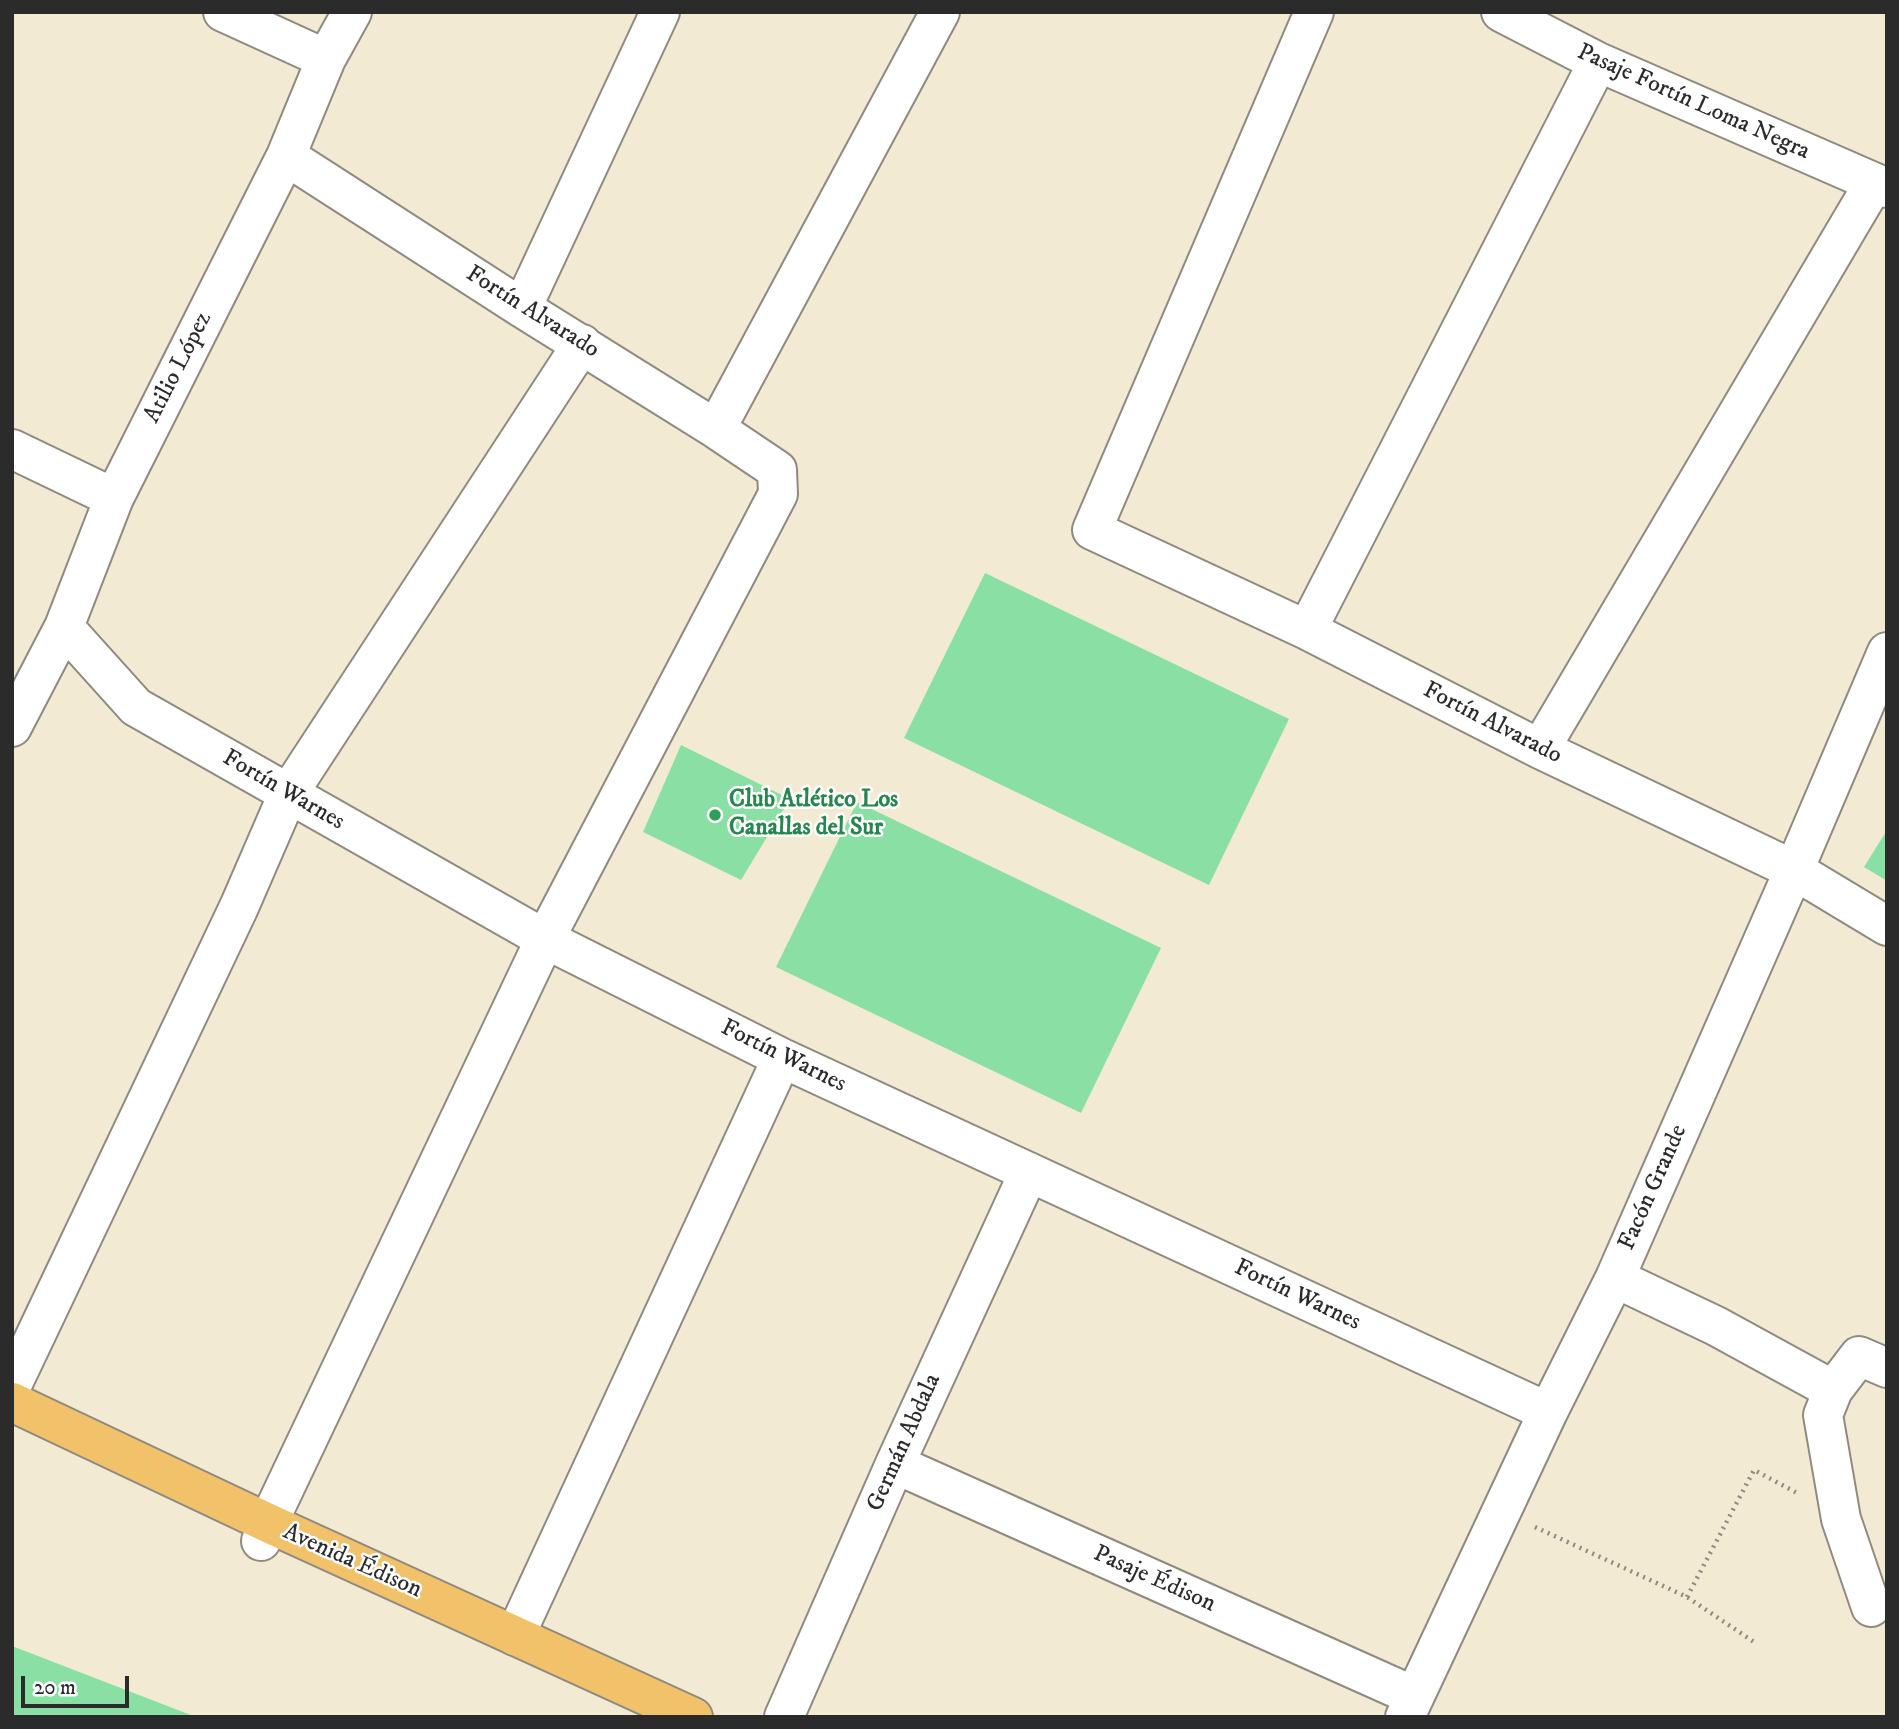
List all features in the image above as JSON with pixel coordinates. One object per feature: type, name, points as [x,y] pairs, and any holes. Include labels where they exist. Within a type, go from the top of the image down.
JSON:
[{"type":"main road","name":"Avenida Édison","points":[[12,1402],[633,1717]]},
{"type":"main road","name":"Avenida Édison","points":[[12,1432],[515,1636],[693,1717]]},
{"type":"street","points":[[223,12],[326,59]]},
{"type":"street","name":"Atilio López","points":[[12,727],[64,627],[114,498],[286,156],[326,59],[352,12]]},
{"type":"street","points":[[522,308],[660,12]]},
{"type":"street","points":[[716,429],[940,12]]},
{"type":"street","name":"Fortín Alvarado","points":[[1314,12],[1092,530],[1307,630],[1540,749],[1794,870],[1887,926]]},
{"type":"street","name":"Pasaje Fortín Loma Negra","points":[[1501,12],[1598,62],[1880,186]]},
{"type":"street","points":[[1307,630],[1598,62]]},
{"type":"street","name":"Fortín Alvarado","points":[[286,156],[777,470],[778,494],[545,939]]},
{"type":"street","points":[[1540,749],[1880,186]]},
{"type":"street","points":[[12,1385],[239,907],[288,794],[582,344]]},
{"type":"street","points":[[12,449],[114,498]]},
{"type":"street","name":"Fortín Warnes","points":[[64,627],[136,707],[545,939],[782,1058],[1548,1412]]},
{"type":"street","name":"Facón Grande","points":[[1409,1707],[1548,1412],[1615,1278],[1887,652]]},
{"type":"street","points":[[264,1532],[545,939]]},
{"type":"street","points":[[515,1636],[782,1058]]},
{"type":"street","name":"Germán Abdala","points":[[783,1717],[895,1464],[1030,1172]]},
{"type":"street","points":[[1615,1278],[1716,1326],[1833,1390]]},
{"type":"street","points":[[1871,1607],[1840,1514],[1822,1415],[1833,1390],[1859,1356],[1887,1368]]},
{"type":"street","name":"Pasaje Édison","points":[[895,1464],[1409,1707]]},
{"type":"path","points":[[1686,1597],[1754,1470],[1840,1514]]},
{"type":"path","points":[[1502,1512],[1686,1597],[1754,1642]]},
{"type":"green space","points":[[985,573],[1289,719],[1209,885],[904,738]]},
{"type":"green space","name":"Club Atlético Los Canallas del Sur","points":[[681,745],[790,799],[741,880],[643,832]]},
{"type":"green space","points":[[857,802],[1161,948],[1081,1113],[776,967]]},
{"type":"green space","points":[[1887,830],[1887,881],[1864,867]]},
{"type":"green space","points":[[12,1646],[196,1717],[12,1717]]},
{"type":"place","name":"Club Atlético Los Canallas del Sur","points":[[715,815]]}]
